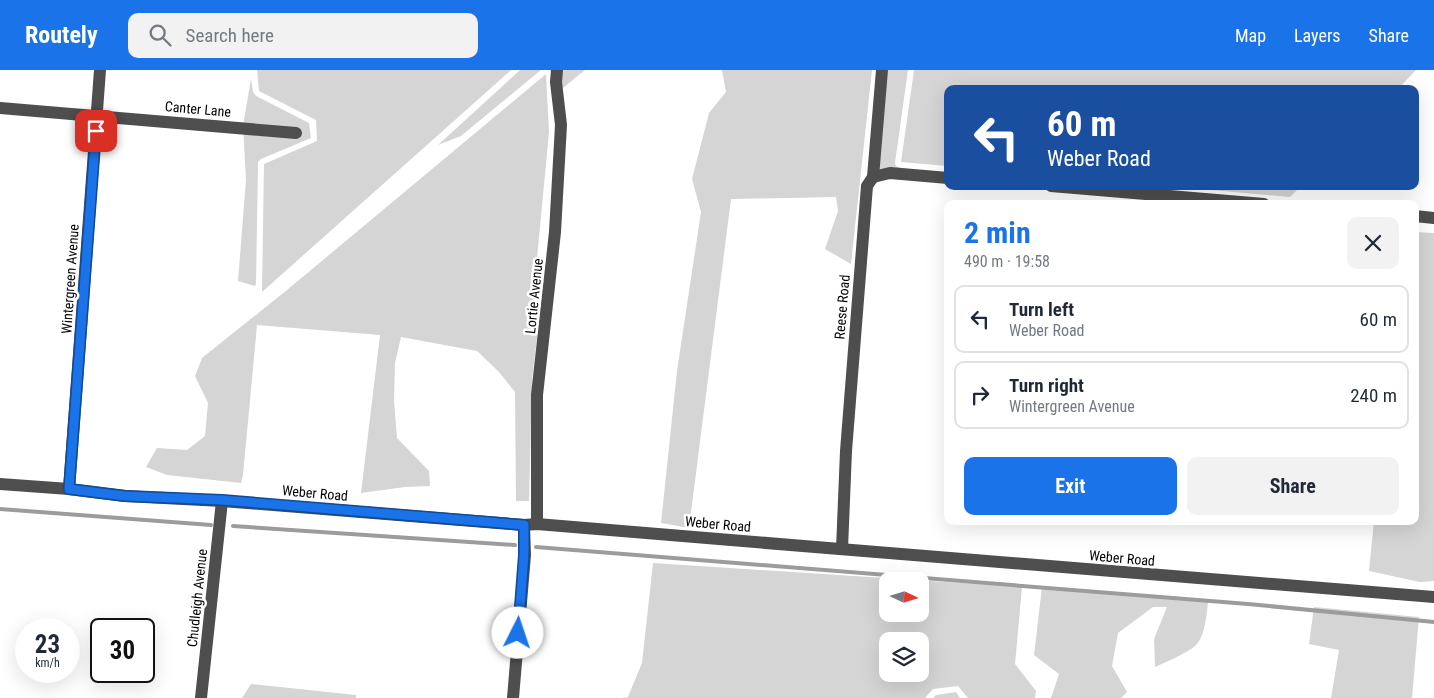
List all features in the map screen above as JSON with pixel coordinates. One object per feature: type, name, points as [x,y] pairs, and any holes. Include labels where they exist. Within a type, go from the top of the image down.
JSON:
[{"type":"street","name":"Wintergreen Avenue","points":[[69,489],[100,70]]},
{"type":"street","name":"Lortie Avenue","points":[[513,698],[524,555],[530,525],[537,395],[555,232],[561,124],[556,82],[557,70]]},
{"type":"street","name":"Reese Road","points":[[842,549],[846,451],[866,196],[867,186],[873,177],[882,70]]},
{"type":"street","name":"Canter Lane","points":[[0,108],[296,133]]},
{"type":"street","points":[[873,177],[890,173],[944,178]]},
{"type":"street","points":[[1098,190],[1217,200]]},
{"type":"street","points":[[1419,216],[1434,218]]},
{"type":"street","name":"Weber Road","points":[[0,484],[69,489],[125,496],[222,500],[1434,598]]},
{"type":"street","name":"Chudleigh Avenue","points":[[201,698],[222,500]]},
{"type":"shaded area","points":[[257,70],[511,70],[262,292],[264,164],[317,141],[316,120],[259,91]]},
{"type":"shaded area","points":[[520,70],[541,70],[461,136],[438,145]]},
{"type":"shaded area","points":[[550,70],[585,70],[553,96],[552,74]]},
{"type":"shaded area","points":[[722,70],[872,70],[851,264],[825,249],[838,211],[836,197],[731,199],[689,528],[661,523],[677,371],[701,212],[692,179],[709,113],[726,92]]},
{"type":"shaded area","points":[[878,70],[908,70],[895,163],[900,168],[890,178],[866,186]]},
{"type":"shaded area","points":[[914,70],[1416,70],[1402,85],[944,85],[944,166],[901,162]]},
{"type":"shaded area","points":[[546,74],[549,132],[532,311],[539,322],[532,379],[529,501],[516,501],[515,392],[499,372],[477,351],[401,337],[395,363],[394,401],[397,438],[429,471],[430,486],[405,487],[361,493],[380,335],[257,325],[241,483],[167,475],[146,467],[157,448],[187,450],[205,436],[208,403],[195,376],[202,358],[287,290]]},
{"type":"shaded area","points":[[251,79],[253,92],[256,96],[309,123],[311,138],[258,162],[255,286],[238,281],[246,180],[243,126]]},
{"type":"shaded area","points":[[1212,190],[1297,190],[1290,197]]},
{"type":"shaded area","points":[[1419,232],[1434,233],[1434,581],[1420,582],[1369,571],[1374,525],[1419,525]]},
{"type":"shaded area","points":[[653,563],[879,578],[879,622],[929,622],[929,581],[1022,587],[1015,664],[1036,691],[1035,698],[968,698],[958,686],[933,689],[925,698],[622,698],[628,697],[642,663]]},
{"type":"shaded area","points":[[1042,587],[1208,602],[1204,630],[1200,640],[1194,647],[1178,657],[1155,667],[1154,639],[1167,607],[1153,607],[1118,633],[1112,666],[1127,692],[1121,698],[1051,698],[1059,674],[1034,655]]},
{"type":"shaded area","points":[[1314,607],[1419,617],[1412,698],[1331,698],[1339,650],[1309,644]]},
{"type":"shaded area","points":[[251,684],[356,695],[356,698],[242,698]]},
{"type":"shaded area","points":[[956,692],[960,698],[933,698],[936,695]]},
{"type":"waterway","points":[[0,509],[211,525]]},
{"type":"waterway","points":[[233,526],[515,545]]},
{"type":"waterway","points":[[536,547],[1248,604],[1434,622]]},
{"type":"route","points":[[96,131],[69,489],[125,496],[222,500],[524,525],[524,555],[518,633]]}]
